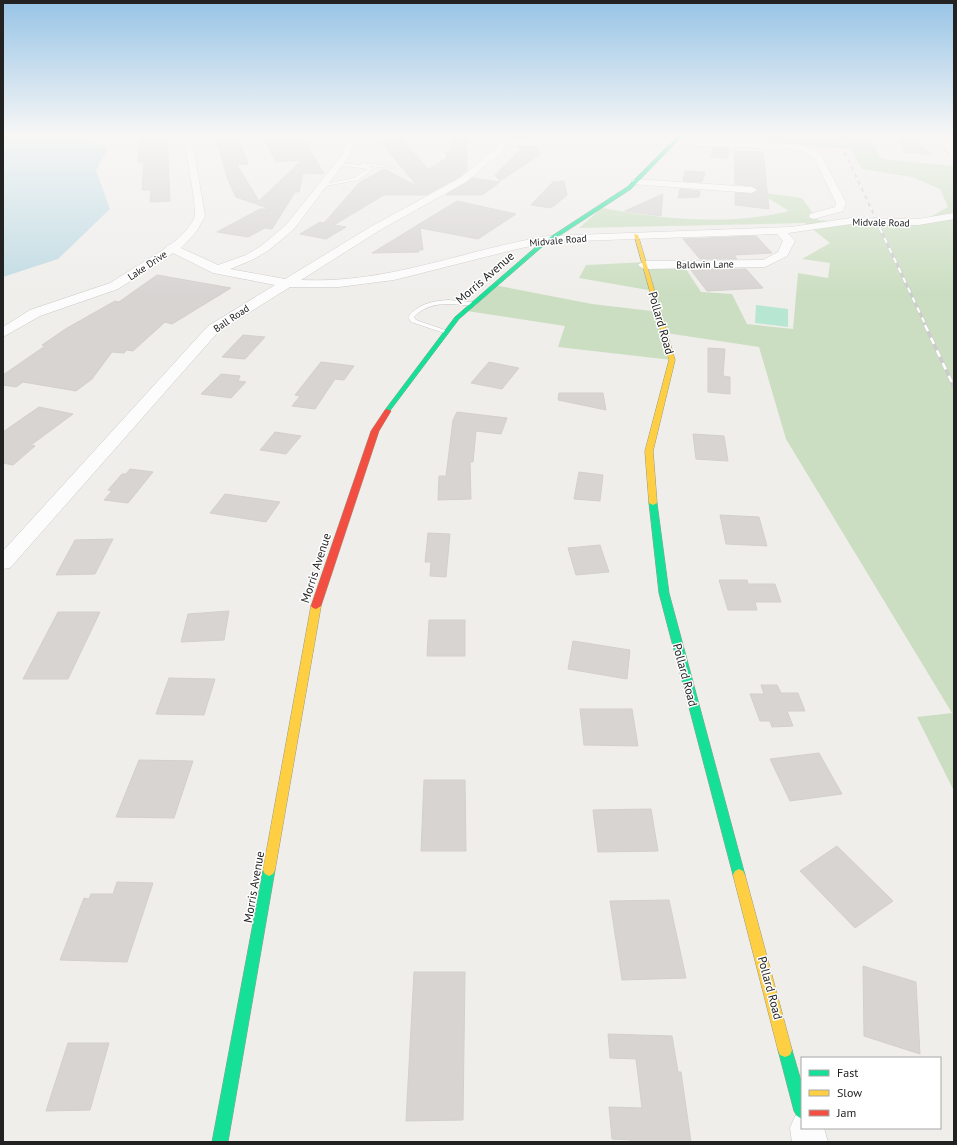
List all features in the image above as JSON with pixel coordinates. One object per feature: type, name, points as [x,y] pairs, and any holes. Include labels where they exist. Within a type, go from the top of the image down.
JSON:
[{"type":"street","name":"Lake Drive","points":[[3,333],[35,313],[114,286],[171,248],[177,246],[192,230],[200,216],[196,187]]},
{"type":"street","points":[[217,270],[250,257],[265,248],[290,227],[321,187]]},
{"type":"street","name":"Ball Road","points":[[3,563],[213,328],[382,225],[448,187]]},
{"type":"street","name":"Morris Avenue","points":[[220,1142],[302,690],[314,613],[374,431],[391,404],[457,318],[540,246],[610,201],[627,187]]},
{"type":"street","points":[[714,187],[752,190]]},
{"type":"street","points":[[757,231],[839,209],[841,203],[833,187]]},
{"type":"street","name":"Midvale Road","points":[[171,248],[217,270],[247,278],[288,282],[348,284],[404,274],[525,243],[550,239],[780,230],[851,221],[918,222],[954,216]]},
{"type":"street","name":"Baldwin Lane","points":[[644,265],[765,262],[783,254],[789,240],[780,230]]},
{"type":"street","name":"Pollard Road","points":[[636,235],[672,360],[649,451],[654,516],[664,593],[801,1107]]},
{"type":"street","points":[[807,1129],[810,1142]]},
{"type":"lane","points":[[446,332],[420,325],[413,322],[411,317],[416,310],[437,303],[450,301],[473,304]]},
{"type":"green space","points":[[936,187],[954,187],[954,791],[917,717],[952,713],[786,439],[759,347],[666,333],[672,360],[558,347],[565,326],[467,311],[494,285],[592,304],[660,312],[654,291],[579,278],[586,265],[647,262],[684,266],[701,292],[732,294],[747,324],[793,329],[798,273],[828,278],[830,263],[802,259],[830,243],[805,223],[579,228],[602,208],[672,218],[719,220],[766,216],[789,211],[758,192],[802,198],[818,220],[870,224],[928,218],[948,207],[940,189]]},
{"type":"green space","points":[[756,305],[788,309],[788,327],[755,323]]},
{"type":"water","points":[[3,187],[102,187],[110,209],[58,259],[3,277]]},
{"type":"building","points":[[142,187],[169,187],[170,201],[150,202],[151,190],[142,190]]},
{"type":"building","points":[[231,187],[251,187],[259,201],[273,187],[300,187],[299,192],[295,192],[272,229],[265,228],[248,237],[217,232],[260,209],[270,209],[236,197]]},
{"type":"building","points":[[355,187],[440,187],[426,195],[384,195],[334,225],[346,227],[326,239],[300,234],[320,222],[324,223]]},
{"type":"building","points":[[458,187],[492,187],[482,195],[446,195]]},
{"type":"building","points":[[548,187],[565,187],[567,195],[554,206],[550,208],[531,205]]},
{"type":"building","points":[[755,187],[767,187],[769,209],[735,205],[735,193],[752,194],[758,189]]},
{"type":"building","points":[[680,189],[700,191],[699,197],[678,198]]},
{"type":"building","points":[[663,194],[661,216],[625,211]]},
{"type":"building","points":[[457,201],[516,214],[478,239],[420,228],[423,250],[419,250],[419,252],[372,253]]},
{"type":"building","points":[[756,236],[772,253],[734,255],[737,259],[700,259],[683,239]]},
{"type":"building","points":[[746,269],[763,288],[707,291],[691,270]]},
{"type":"building","points":[[157,275],[231,288],[172,324],[165,322],[133,351],[127,350],[124,353],[112,352],[92,379],[76,391],[23,382],[16,387],[3,385],[3,375],[45,346],[42,345],[67,328],[115,301],[119,302]]},
{"type":"building","points":[[243,335],[265,337],[245,359],[222,357]]},
{"type":"building","points":[[708,348],[725,349],[723,376],[730,377],[730,394],[708,392]]},
{"type":"building","points":[[321,362],[354,366],[344,380],[335,379],[315,409],[292,406],[300,396],[295,395]]},
{"type":"building","points":[[489,362],[519,368],[502,389],[471,383]]},
{"type":"building","points":[[221,374],[240,376],[238,381],[246,382],[231,398],[201,394]]},
{"type":"building","points":[[559,393],[603,393],[606,410],[558,400]]},
{"type":"building","points":[[39,407],[73,414],[31,445],[35,446],[13,465],[3,463],[3,432]]},
{"type":"building","points":[[457,412],[507,418],[501,434],[476,431],[473,462],[470,462],[471,499],[438,500],[439,476],[446,476],[453,420]]},
{"type":"building","points":[[275,432],[301,436],[286,454],[260,450]]},
{"type":"building","points":[[693,434],[724,436],[728,461],[696,459]]},
{"type":"building","points":[[130,469],[153,472],[128,503],[104,500],[112,491],[108,490],[122,474],[126,474]]},
{"type":"building","points":[[579,472],[603,475],[600,501],[574,499]]},
{"type":"building","points":[[225,494],[280,502],[266,522],[210,513]]},
{"type":"building","points":[[720,515],[759,517],[767,546],[726,544]]},
{"type":"building","points":[[428,533],[450,534],[446,577],[430,576],[431,562],[425,562]]},
{"type":"building","points":[[113,539],[95,574],[56,575],[75,540]]},
{"type":"building","points":[[600,545],[609,572],[576,575],[568,548]]},
{"type":"building","points":[[719,580],[747,580],[748,584],[775,584],[781,602],[755,602],[757,610],[728,610]]},
{"type":"building","points":[[229,611],[224,640],[181,642],[188,614]]},
{"type":"building","points":[[58,612],[100,612],[68,679],[23,679]]},
{"type":"building","points":[[429,620],[465,620],[465,656],[427,656]]},
{"type":"building","points":[[573,641],[630,650],[627,679],[568,669]]},
{"type":"building","points":[[169,678],[215,679],[204,715],[156,714]]},
{"type":"building","points":[[761,685],[777,685],[781,693],[798,693],[805,711],[787,711],[793,726],[772,727],[770,721],[760,721],[750,694],[764,694]]},
{"type":"building","points":[[580,709],[632,709],[638,746],[584,745]]},
{"type":"building","points":[[819,753],[842,794],[790,801],[770,759]]},
{"type":"building","points":[[139,760],[193,761],[174,818],[116,817]]},
{"type":"building","points":[[424,780],[465,780],[466,851],[421,851]]},
{"type":"building","points":[[651,809],[658,851],[598,852],[593,810]]},
{"type":"building","points":[[837,846],[893,901],[855,928],[800,871]]},
{"type":"building","points":[[117,882],[153,883],[127,962],[60,960],[84,898],[89,899],[91,894],[113,894]]},
{"type":"building","points":[[669,900],[686,978],[622,980],[610,901]]},
{"type":"building","points":[[863,966],[916,982],[920,1054],[864,1036]]},
{"type":"building","points":[[414,972],[465,972],[463,1120],[406,1121]]},
{"type":"building","points":[[608,1034],[672,1036],[678,1072],[681,1072],[691,1142],[631,1142],[631,1140],[612,1139],[609,1107],[642,1108],[636,1059],[610,1058]]},
{"type":"building","points":[[68,1043],[109,1043],[90,1110],[46,1111]]},
{"type":"railway","points":[[861,187],[876,219]]},
{"type":"railway","points":[[875,218],[926,326]]},
{"type":"railway","points":[[925,325],[954,387]]},
{"type":"traffic: fast","points":[[387,411],[457,318],[540,246],[630,187]]},
{"type":"traffic: fast","points":[[653,503],[664,593],[739,875]]},
{"type":"traffic: fast","points":[[220,1142],[269,870]]},
{"type":"traffic: fast","points":[[785,1050],[801,1107]]},
{"type":"traffic: slow","points":[[636,235],[672,360],[649,451],[653,503]]},
{"type":"traffic: slow","points":[[269,870],[316,606]]},
{"type":"traffic: slow","points":[[739,875],[785,1050]]},
{"type":"traffic: jam","points":[[316,606],[375,431],[387,411]]}]
